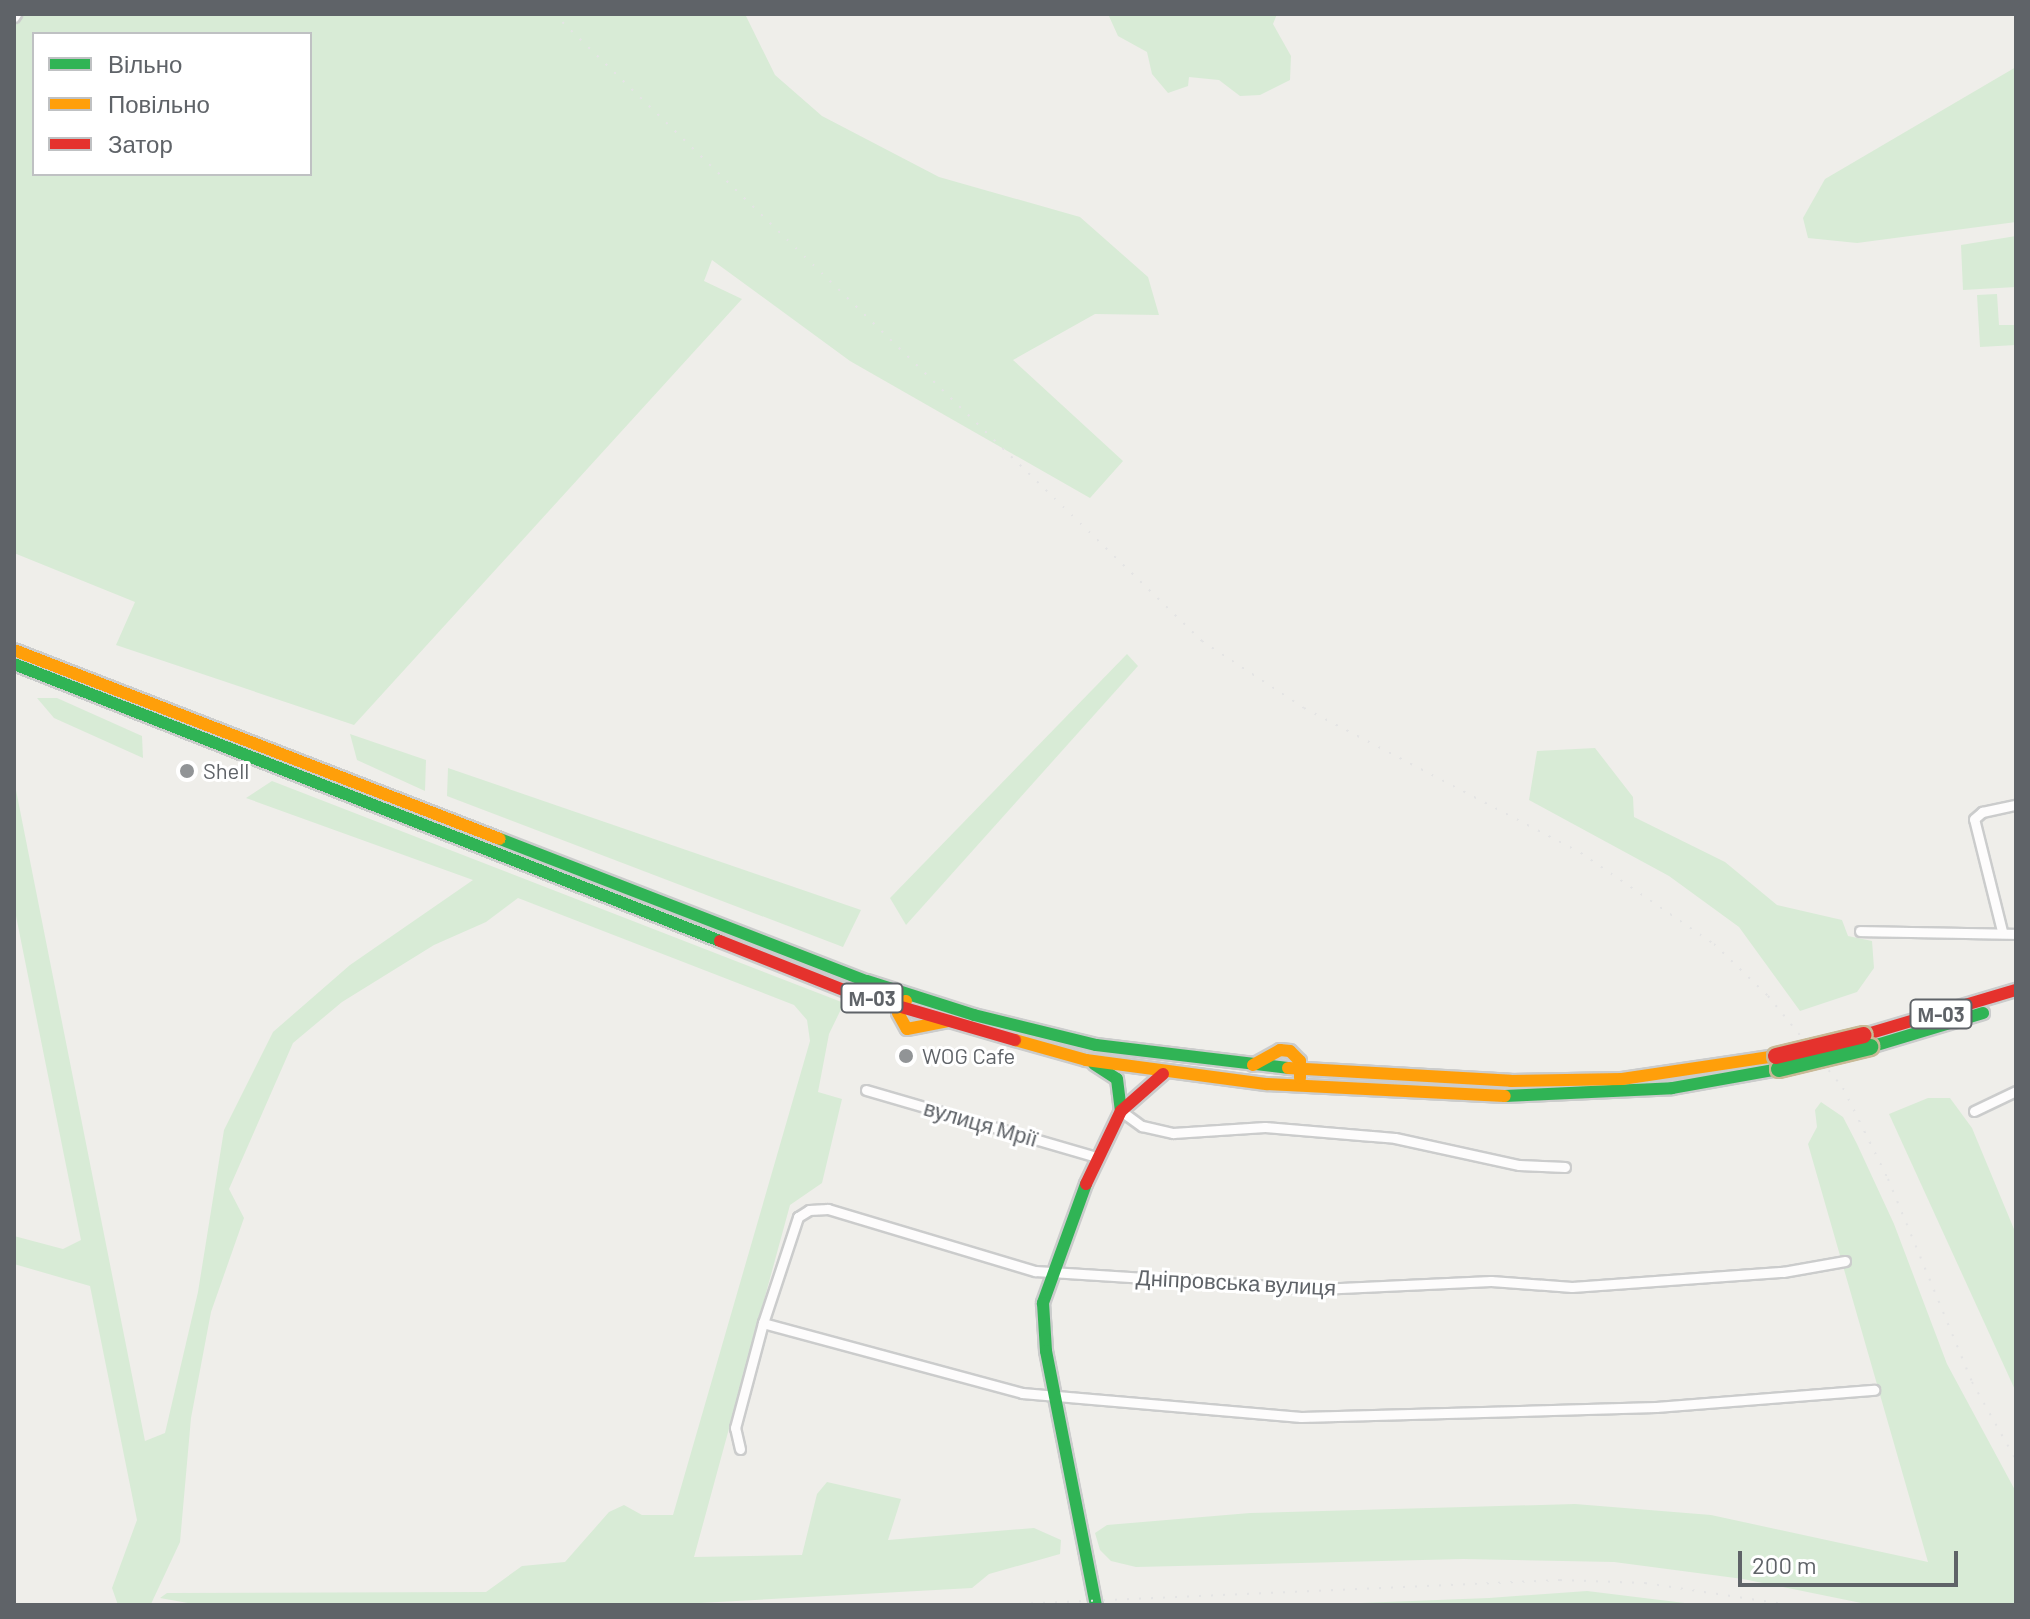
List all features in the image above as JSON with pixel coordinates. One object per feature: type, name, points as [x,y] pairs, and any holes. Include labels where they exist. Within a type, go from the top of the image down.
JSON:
[{"type":"main road","name":"М-03","points":[[14,650],[919,998],[1096,1045],[1253,1065],[1298,1078]]},
{"type":"main road","name":"М-03","points":[[14,664],[846,991],[1086,1060],[1163,1074],[1562,1081],[1673,1073],[1778,1062],[2016,1001]]},
{"type":"main road","name":"М-03","points":[[1867,1041],[2016,990]]},
{"type":"main road","points":[[900,1006],[919,998]]},
{"type":"main road","points":[[1086,1060],[1117,1079],[1121,1111]]},
{"type":"main road","points":[[1096,1605],[1042,1326],[1052,1270],[1096,1157],[1121,1111],[1163,1074]]},
{"type":"street","points":[[2002,931],[1974,819],[1982,812],[2016,805]]},
{"type":"street","points":[[1860,931],[2002,931],[2016,934]]},
{"type":"street","name":"вулиця Мрії","points":[[866,1090],[1096,1157]]},
{"type":"street","points":[[1974,1111],[2016,1091]]},
{"type":"street","points":[[1121,1111],[1142,1126],[1173,1133],[1265,1127],[1395,1138],[1455,1154],[1565,1167]]},
{"type":"street","name":"Дніпровська вулиця","points":[[740,1449],[735,1428],[763,1323],[798,1217],[809,1210],[828,1209],[1035,1271],[1319,1289],[1491,1281],[1572,1287],[1783,1272],[1845,1261]]},
{"type":"street","points":[[763,1323],[955,1378],[1054,1396],[1301,1417],[1656,1407],[1874,1390]]},
{"type":"green space","points":[[14,14],[745,14],[775,75],[822,116],[939,177],[1080,217],[1148,277],[1159,315],[1095,314],[1013,360],[1123,461],[1090,498],[850,361],[712,260],[704,281],[742,299],[354,725],[116,645],[135,602],[14,553]]},
{"type":"green space","points":[[1108,14],[1277,14],[1273,24],[1291,56],[1290,80],[1260,95],[1240,96],[1219,80],[1189,77],[1188,86],[1168,93],[1152,74],[1147,52],[1118,36]]},
{"type":"green space","points":[[2016,67],[2016,222],[1857,243],[1808,238],[1803,218],[1825,179]]},
{"type":"green space","points":[[2016,236],[2016,287],[1963,290],[1961,245]]},
{"type":"green space","points":[[1997,294],[1999,325],[2016,325],[2016,345],[1980,347],[1977,295]]},
{"type":"green space","points":[[1127,654],[1138,666],[906,925],[890,898]]},
{"type":"green space","points":[[37,698],[57,698],[142,736],[143,758],[54,718]]},
{"type":"green space","points":[[350,734],[426,760],[425,791],[357,760]]},
{"type":"green space","points":[[1595,748],[1633,797],[1634,817],[1725,862],[1777,905],[1842,920],[1848,936],[1872,941],[1874,968],[1857,992],[1800,1011],[1739,927],[1669,876],[1529,800],[1537,751]]},
{"type":"green space","points":[[448,768],[861,910],[843,947],[447,796]]},
{"type":"green space","points":[[14,780],[145,1441],[165,1433],[198,1292],[224,1130],[273,1032],[350,965],[473,880],[246,798],[272,781],[844,1003],[829,1034],[818,1092],[842,1099],[822,1183],[790,1205],[694,1557],[802,1555],[817,1494],[827,1482],[901,1499],[888,1540],[1034,1528],[1061,1540],[1060,1554],[989,1574],[972,1588],[664,1605],[199,1605],[160,1598],[167,1593],[486,1592],[522,1566],[565,1562],[609,1512],[624,1505],[642,1515],[673,1515],[810,1041],[807,1020],[794,1005],[518,898],[486,922],[434,945],[342,1002],[293,1043],[229,1189],[244,1218],[211,1312],[191,1418],[180,1542],[151,1604],[118,1605],[112,1588],[137,1520],[90,1286],[14,1264],[14,1236],[63,1249],[81,1240],[14,906]]},
{"type":"green space","points":[[1928,1098],[1950,1098],[1972,1128],[2016,1234],[2016,1392],[1889,1114]]},
{"type":"green space","points":[[1821,1102],[1843,1117],[1857,1144],[1894,1224],[1947,1364],[2016,1492],[2016,1605],[1871,1605],[1743,1579],[1614,1562],[1463,1559],[1136,1567],[1111,1561],[1100,1550],[1095,1533],[1107,1525],[1250,1513],[1575,1504],[1711,1515],[1928,1562],[1808,1144],[1817,1127],[1815,1110]]},
{"type":"green space","points":[[1587,1591],[1701,1605],[1309,1605],[1489,1598]]},
{"type":"railway","points":[[554,14],[1202,641],[1304,708],[1581,853],[1714,944],[1768,996],[1843,1088],[1888,1179],[1972,1382],[2016,1460]]},
{"type":"railway","points":[[995,1605],[1560,1580],[1645,1583],[1790,1605]]},
{"type":"traffic: fast","points":[[14,664],[720,941]]},
{"type":"traffic: fast","points":[[500,839],[867,981],[974,1015],[1096,1045],[1288,1068]]},
{"type":"traffic: fast","points":[[1870,1047],[1983,1013]]},
{"type":"traffic: fast","points":[[1779,1069],[1870,1047]]},
{"type":"traffic: fast","points":[[1094,1064],[1117,1079],[1121,1111]]},
{"type":"traffic: fast","points":[[1505,1096],[1672,1088],[1779,1069]]},
{"type":"traffic: fast","points":[[1086,1184],[1043,1303],[1046,1351],[1096,1605]]},
{"type":"traffic: slow","points":[[14,650],[500,839]]},
{"type":"traffic: slow","points":[[906,1001],[898,1013],[907,1029],[949,1021]]},
{"type":"traffic: slow","points":[[1015,1040],[1086,1060],[1267,1084],[1505,1096]]},
{"type":"traffic: slow","points":[[1253,1065],[1280,1050],[1290,1051],[1300,1061],[1300,1078]]},
{"type":"traffic: slow","points":[[1288,1068],[1511,1081],[1622,1079],[1776,1056]]},
{"type":"traffic: jam","points":[[720,941],[846,991],[1015,1040]]},
{"type":"traffic: jam","points":[[1864,1035],[2016,990]]},
{"type":"traffic: jam","points":[[1776,1056],[1864,1035]]},
{"type":"traffic: jam","points":[[1086,1184],[1121,1111],[1163,1074]]},
{"type":"place","name":"Shell","points":[[187,771]]},
{"type":"place","name":"WOG Cafe","points":[[906,1056]]}]
